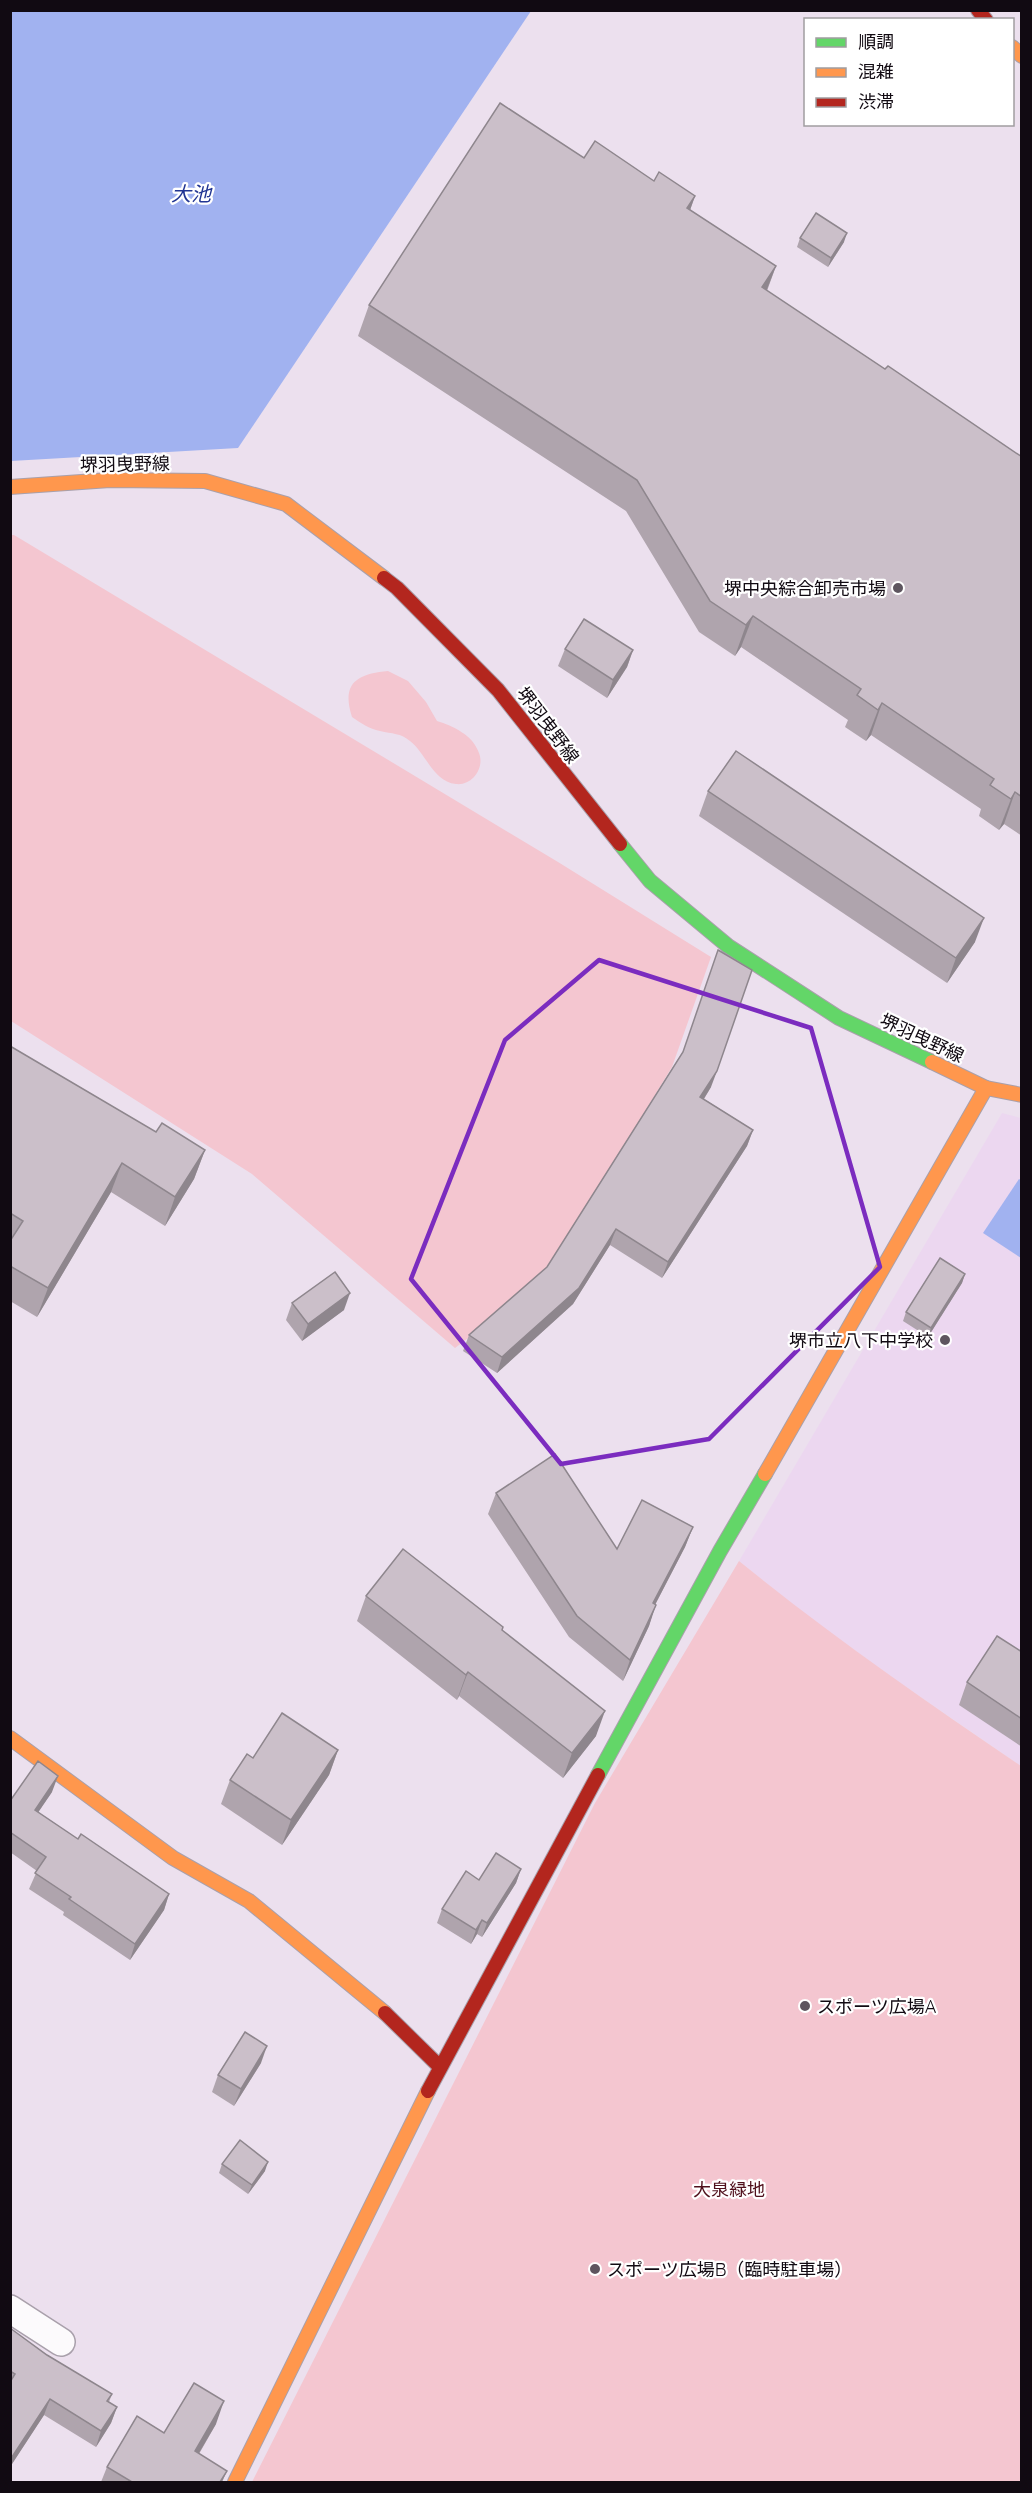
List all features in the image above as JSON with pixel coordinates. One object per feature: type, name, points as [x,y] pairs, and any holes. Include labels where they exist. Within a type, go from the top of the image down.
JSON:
[{"type":"street","name":"堺羽曳野線","points":[[10,487],[110,480],[205,481],[286,504],[397,588],[498,690],[560,771],[650,881],[728,946],[839,1018],[986,1088],[1022,1095]]},
{"type":"street","points":[[234,2482],[440,2067],[720,1551],[852,1325],[986,1088]]},
{"type":"street","points":[[10,1738],[173,1858],[249,1901],[386,2014],[440,2067]]},
{"type":"street","points":[[10,2309],[46,2341]]},
{"type":"highlighted area","points":[[599,960],[811,1028],[880,1267],[709,1439],[561,1464],[411,1279],[505,1040]]},
{"type":"shaded area","name":"堺市立八下中学校","points":[[1002,1113],[1021,1118],[1021,1766],[802,1612],[739,1561]]},
{"type":"green space","points":[[10,535],[14,535],[558,862],[711,957],[672,1067],[541,1283],[455,1348],[252,1174],[11,1021]]},
{"type":"green space","points":[[388,671],[408,681],[426,702],[437,721],[456,729],[472,741],[479,753],[480,764],[479,770],[472,779],[462,784],[448,782],[436,773],[416,746],[407,738],[372,729],[352,717],[349,696],[354,682],[377,672]]},
{"type":"green space","name":"大泉緑地","points":[[739,1561],[878,1667],[1021,1766],[1021,2482],[252,2482],[595,1803]]},
{"type":"water","name":"大池","points":[[11,10],[531,11],[238,448],[11,461]]},
{"type":"water","points":[[1019,1179],[1022,1181],[1021,1258],[983,1233]]},
{"type":"building","points":[[500,103],[584,158],[595,141],[654,181],[659,172],[695,196],[687,208],[776,266],[762,287],[885,369],[888,366],[1022,457],[1022,797],[1015,792],[1011,799],[990,785],[994,779],[882,703],[878,710],[857,695],[861,689],[753,616],[746,625],[710,601],[637,480],[369,305]]},
{"type":"building","points":[[816,213],[847,233],[831,258],[800,238]]},
{"type":"building","points":[[584,619],[633,650],[613,680],[565,649]]},
{"type":"building","points":[[736,751],[984,918],[956,958],[708,791]]},
{"type":"building","points":[[718,950],[752,970],[717,1071],[700,1097],[753,1130],[668,1262],[616,1229],[579,1288],[502,1357],[469,1335],[547,1267],[683,1052]]},
{"type":"building","points":[[10,1046],[156,1132],[162,1123],[205,1150],[175,1197],[122,1163],[48,1288],[10,1266],[10,1241],[23,1221],[10,1213]]},
{"type":"building","points":[[940,1258],[965,1274],[931,1328],[906,1312]]},
{"type":"building","points":[[335,1272],[350,1293],[308,1324],[292,1303]]},
{"type":"building","points":[[555,1454],[617,1549],[642,1500],[693,1527],[653,1603],[656,1605],[630,1660],[577,1616],[496,1493]]},
{"type":"building","points":[[403,1549],[605,1711],[572,1753],[468,1672],[466,1675],[366,1596]]},
{"type":"building","points":[[997,1636],[1022,1652],[1022,1719],[967,1682]]},
{"type":"building","points":[[282,1713],[338,1750],[291,1820],[230,1780],[247,1754],[253,1758]]},
{"type":"building","points":[[38,1761],[58,1776],[35,1810],[78,1839],[81,1834],[169,1894],[135,1944],[35,1873],[46,1857],[10,1832],[10,1801]]},
{"type":"building","points":[[496,1853],[521,1869],[487,1923],[482,1920],[476,1930],[442,1909],[466,1871],[479,1880]]},
{"type":"building","points":[[245,2032],[267,2046],[241,2089],[218,2075]]},
{"type":"building","points":[[240,2140],[268,2162],[252,2185],[222,2164]]},
{"type":"building","points":[[10,2328],[47,2355],[112,2394],[107,2401],[117,2407],[101,2431],[50,2399],[10,2460],[10,2382],[15,2374],[10,2371]]},
{"type":"building","points":[[194,2383],[224,2401],[195,2451],[227,2471],[220,2482],[132,2482],[107,2467],[137,2416],[164,2433]]},
{"type":"traffic: fast","points":[[620,844],[650,881],[728,946],[839,1018],[932,1062]]},
{"type":"traffic: fast","points":[[598,1775],[720,1551],[765,1474]]},
{"type":"traffic: slow","points":[[1014,49],[1022,56]]},
{"type":"traffic: slow","points":[[10,487],[110,480],[205,481],[286,504],[384,578]]},
{"type":"traffic: slow","points":[[932,1062],[986,1088],[1022,1095]]},
{"type":"traffic: slow","points":[[765,1474],[986,1088]]},
{"type":"traffic: slow","points":[[10,1738],[173,1858],[249,1901],[385,2013]]},
{"type":"traffic: slow","points":[[235,2482],[428,2091]]},
{"type":"traffic: jam","points":[[978,10],[984,18]]},
{"type":"traffic: jam","points":[[384,578],[397,588],[498,690],[620,844]]},
{"type":"traffic: jam","points":[[428,2091],[598,1775]]},
{"type":"traffic: jam","points":[[385,2013],[440,2067]]},
{"type":"place","name":"堺中央綜合卸売市場","points":[[898,588]]},
{"type":"place","name":"堺市立八下中学校","points":[[945,1340]]},
{"type":"place","name":"スポーツ広場A","points":[[805,2006]]},
{"type":"place","name":"スポーツ広場B（臨時駐車場）","points":[[595,2269]]}]
